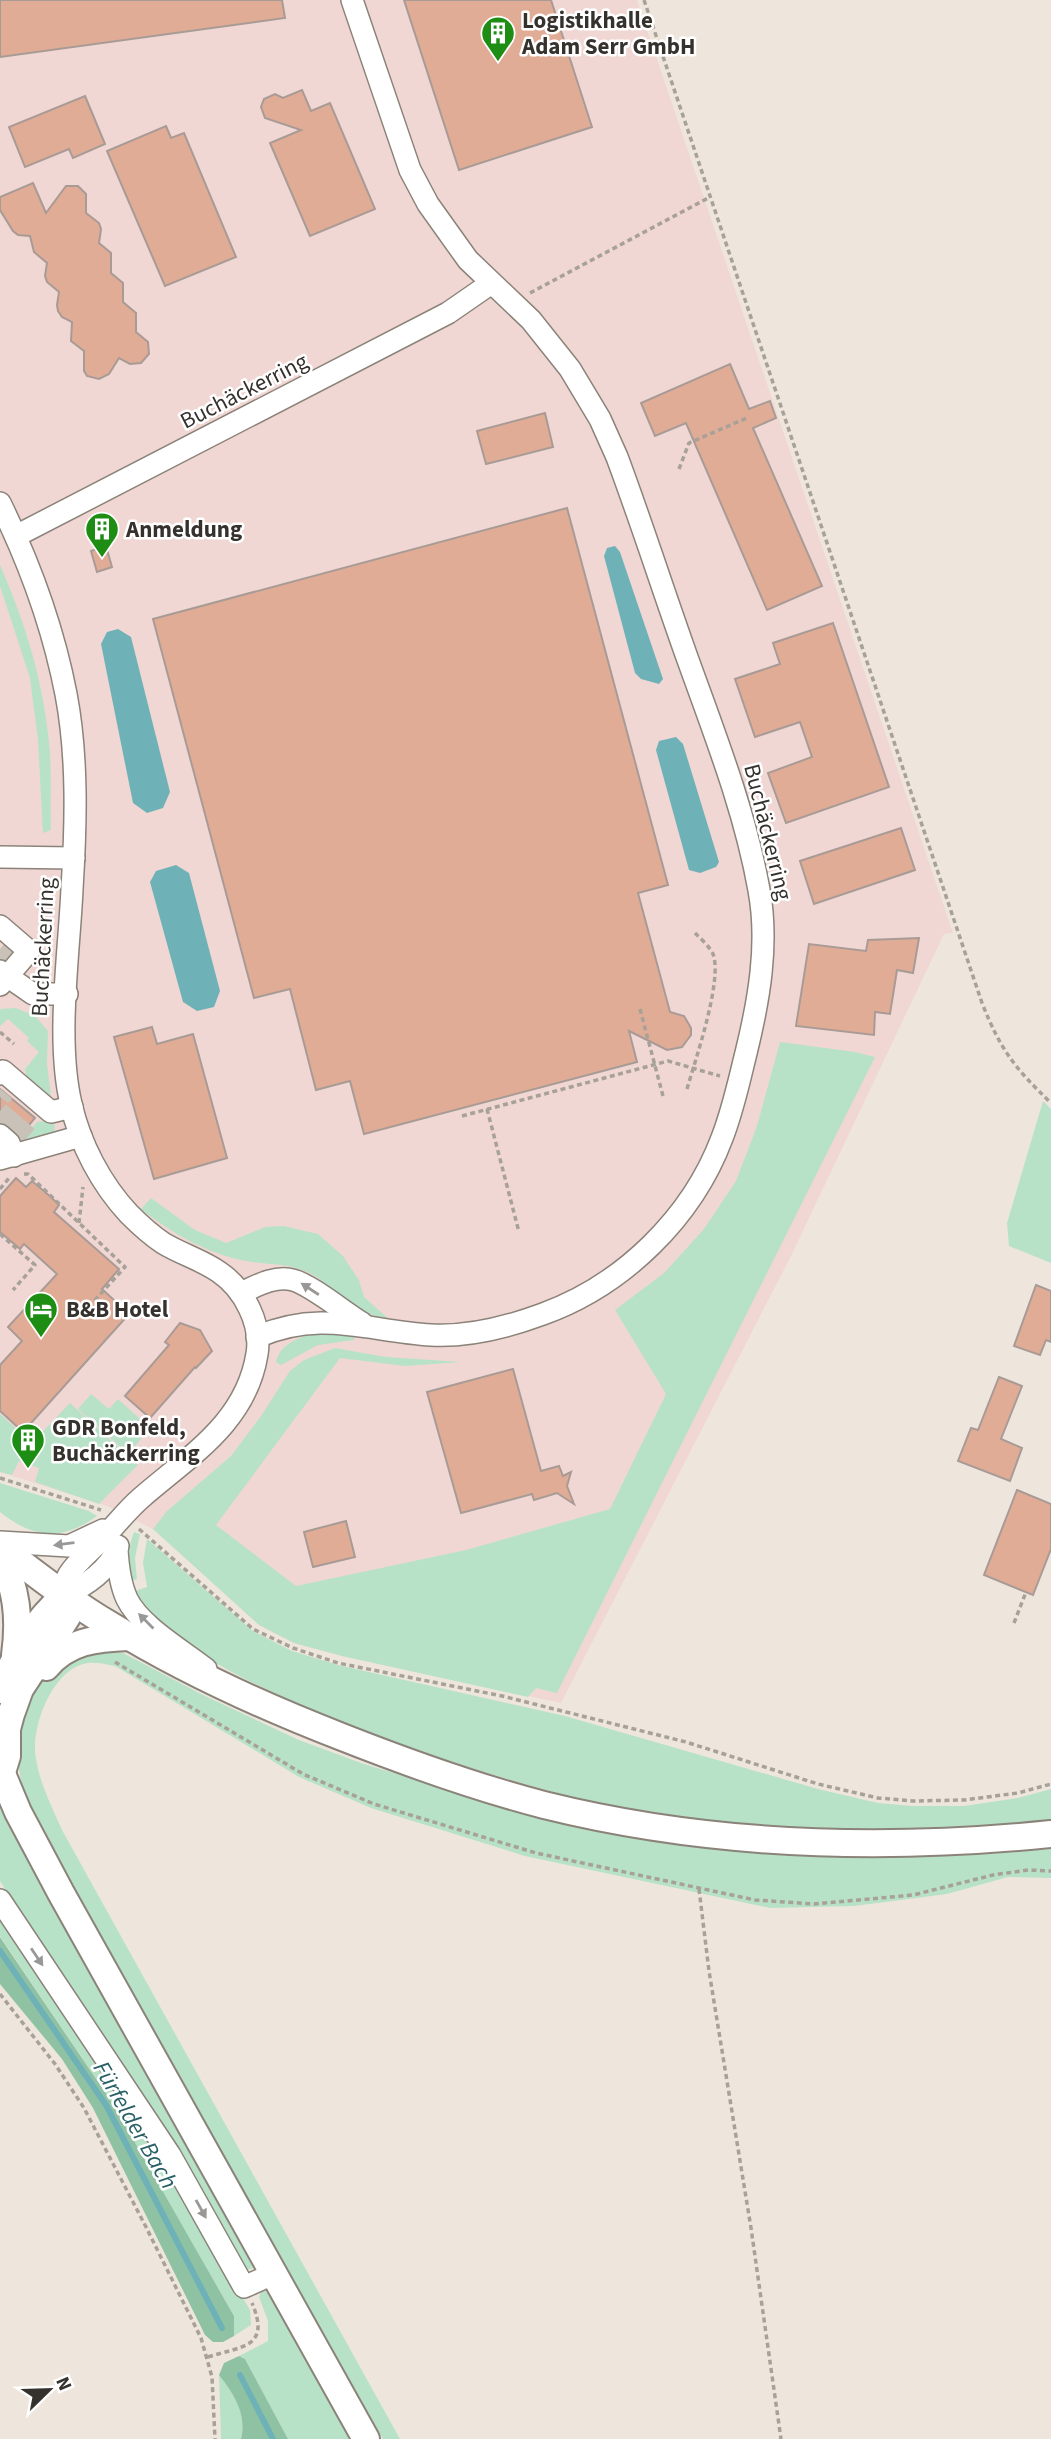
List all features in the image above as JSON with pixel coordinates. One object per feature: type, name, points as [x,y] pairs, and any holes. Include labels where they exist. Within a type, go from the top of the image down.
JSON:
[{"type":"main road","points":[[0,1545],[65,1595],[129,1637],[238,1693],[301,1721],[451,1778],[545,1805],[627,1822],[734,1837],[905,1844],[996,1840],[1051,1834]]},
{"type":"main road","points":[[0,1556],[10,1576],[17,1605],[18,1635],[15,1657]]},
{"type":"main road","points":[[0,1690],[15,1657],[47,1611],[65,1595]]},
{"type":"main road","points":[[65,1595],[67,1617],[20,1689],[7,1729],[3,1765],[13,1802],[366,2439]]},
{"type":"main road","points":[[3,1765],[23,1700],[33,1682],[56,1655],[69,1647],[99,1638],[129,1637]]},
{"type":"street","name":"Buchäckerring","points":[[257,1337],[275,1329],[317,1322],[433,1335],[475,1333],[543,1314],[579,1298],[620,1272],[656,1241],[686,1205],[708,1169],[732,1107],[755,1017],[762,968],[759,891],[748,843],[723,759],[643,525],[615,453],[583,388],[549,341],[467,260],[446,232],[410,170],[352,0]]},
{"type":"street","name":"Buchäckerring","points":[[16,536],[449,313],[490,284]]},
{"type":"street","name":"Buchäckerring","points":[[0,503],[36,584],[66,695],[74,784],[74,858],[64,1058],[72,1107],[81,1136],[100,1176],[129,1214],[162,1242],[219,1272],[241,1293],[251,1313],[258,1352],[254,1368],[232,1417],[208,1443],[140,1499],[67,1577],[65,1595]]},
{"type":"street","points":[[0,858],[74,858]]},
{"type":"street","points":[[0,926],[29,951],[7,971],[33,994],[66,993]]},
{"type":"street","points":[[20,1095],[51,1112],[72,1107]]},
{"type":"street","points":[[10,1154],[81,1136]]},
{"type":"street","name":"Buchäckerring","points":[[241,1293],[275,1279],[292,1279],[367,1326]]},
{"type":"street","name":"Buchäckerring","points":[[0,1545],[69,1546],[123,1518]]},
{"type":"street","points":[[123,1518],[117,1550],[124,1588],[132,1607],[149,1626],[238,1693]]},
{"type":"street","points":[[65,1595],[85,1586],[117,1550]]},
{"type":"street","points":[[0,1900],[170,2155],[244,2287],[273,2274]]},
{"type":"path","points":[[644,0],[982,1003],[1006,1055],[1051,1103]]},
{"type":"path","points":[[512,303],[710,197]]},
{"type":"path","points":[[679,469],[689,443],[749,416]]},
{"type":"path","points":[[687,1089],[709,1012],[715,972],[713,952],[695,933]]},
{"type":"path","points":[[640,1009],[663,1096]]},
{"type":"path","points":[[0,1032],[14,1044]]},
{"type":"path","points":[[462,1116],[668,1061],[726,1078]]},
{"type":"path","points":[[487,1109],[519,1232]]},
{"type":"path","points":[[0,1189],[10,1154]]},
{"type":"path","points":[[10,1154],[125,1266],[94,1301]]},
{"type":"path","points":[[79,1223],[83,1187],[100,1176]]},
{"type":"path","points":[[0,1234],[35,1265],[13,1290]]},
{"type":"path","points":[[0,1478],[123,1518],[145,1532],[253,1629],[293,1648],[338,1663],[515,1699],[686,1742],[818,1784],[878,1798],[913,1801],[964,1800],[1018,1793],[1051,1784]]},
{"type":"path","points":[[1014,1623],[1026,1592]]},
{"type":"path","points":[[699,1889],[780,2439]]},
{"type":"path","points":[[0,1994],[55,2064],[84,2108],[201,2338],[212,2377],[215,2439]]},
{"type":"path","points":[[208,2357],[249,2344],[257,2337],[259,2324],[254,2306],[244,2287]]},
{"type":"shaded area","points":[[0,0],[637,0],[953,933],[944,934],[791,1256],[561,1703],[342,1656],[294,1643],[259,1625],[153,1529],[107,1506],[0,1472]]},
{"type":"green space","points":[[0,565],[32,652],[46,719],[51,830],[43,833],[38,740],[30,678],[0,586]]},
{"type":"green space","points":[[16,1008],[35,1016],[48,1031],[47,1064],[51,1096],[45,1095],[27,1079],[25,1069],[39,1052],[27,1041],[29,1038],[8,1019],[0,1026],[0,1009]]},
{"type":"green space","points":[[780,1042],[875,1057],[557,1693],[536,1688],[528,1697],[294,1643],[259,1625],[153,1529],[167,1511],[231,1456],[290,1371],[304,1360],[335,1348],[386,1357],[461,1362],[405,1366],[340,1358],[216,1525],[296,1586],[466,1550],[610,1509],[666,1394],[615,1310],[664,1273],[704,1229],[736,1181],[757,1126]]},
{"type":"green space","points":[[1043,1101],[1051,1109],[1051,1263],[1009,1246],[1007,1223]]},
{"type":"green space","points":[[46,1121],[55,1126],[54,1133],[25,1142],[23,1139],[37,1122]]},
{"type":"green space","points":[[151,1198],[195,1230],[226,1243],[265,1227],[284,1226],[318,1234],[343,1256],[359,1280],[364,1297],[391,1321],[346,1304],[319,1279],[302,1270],[232,1258],[190,1241],[141,1209]]},
{"type":"green space","points":[[329,1331],[354,1336],[354,1340],[318,1345],[281,1365],[276,1362],[279,1354],[290,1343],[305,1336]]},
{"type":"green space","points":[[91,1394],[109,1409],[118,1399],[140,1419],[137,1424],[147,1432],[128,1454],[78,1409]]},
{"type":"green space","points":[[70,1403],[138,1465],[99,1504],[35,1482],[39,1468],[19,1461],[12,1475],[0,1472],[0,1414],[32,1443]]},
{"type":"green space","points":[[0,1483],[89,1511],[97,1516],[72,1530],[48,1534],[36,1532],[0,1512]]},
{"type":"green space","points":[[134,1532],[140,1534],[135,1558],[137,1579],[131,1581],[129,1556]]},
{"type":"green space","points":[[147,1539],[253,1631],[292,1651],[338,1665],[565,1716],[818,1789],[878,1803],[964,1806],[1018,1798],[1051,1789],[1051,1822],[892,1830],[787,1827],[682,1818],[600,1804],[454,1763],[370,1734],[268,1690],[225,1668],[182,1641],[147,1609],[135,1591],[147,1587],[143,1563]]},
{"type":"green space","points":[[98,1649],[123,1653],[203,1695],[299,1740],[361,1763],[450,1790],[626,1833],[755,1852],[975,1855],[1051,1849],[1051,1878],[1008,1877],[947,1894],[854,1906],[770,1908],[525,1856],[371,1808],[299,1777],[115,1666],[83,1664],[61,1678],[45,1704],[36,1733],[36,1759],[47,1795],[62,1830],[400,2439],[383,2439],[70,1889],[27,1801],[18,1756],[20,1732],[31,1696],[57,1663]]},
{"type":"green space","points":[[0,1803],[257,2264],[254,2268],[246,2270],[0,1881]]},
{"type":"green space","points":[[0,1911],[163,2159],[250,2310],[251,2325],[234,2336],[234,2316],[113,2104],[0,1936]]},
{"type":"green space","points":[[0,1937],[113,2104],[234,2316],[234,2336],[223,2342],[213,2342],[205,2335],[93,2108],[62,2059],[0,1984]]},
{"type":"green space","points":[[261,2292],[271,2293],[352,2439],[288,2439],[245,2359],[239,2356],[268,2341],[268,2321],[259,2297]]},
{"type":"green space","points":[[239,2356],[245,2359],[288,2439],[241,2439],[241,2413],[219,2375],[224,2363]]},
{"type":"green space","points":[[219,2375],[241,2413],[241,2439],[221,2439]]},
{"type":"water","points":[[615,546],[620,552],[663,679],[659,684],[641,679],[635,673],[604,556],[607,548]]},
{"type":"water","points":[[118,629],[131,637],[170,792],[163,808],[147,813],[133,803],[101,644],[107,632]]},
{"type":"water","points":[[676,737],[683,744],[719,862],[716,867],[700,873],[689,870],[656,750],[659,741]]},
{"type":"water","points":[[176,865],[189,873],[220,991],[214,1007],[197,1011],[183,1002],[150,882],[156,871]]},
{"type":"building","points":[[0,0],[282,0],[285,18],[0,57]]},
{"type":"building","name":"Logistikhalle Adam Serr GmbH","points":[[404,0],[551,0],[592,127],[459,170]]},
{"type":"building","points":[[302,90],[311,111],[330,103],[375,209],[310,236],[270,143],[301,130],[265,118],[261,107],[264,99],[275,94],[283,98]]},
{"type":"building","points":[[85,96],[105,144],[73,158],[69,149],[25,167],[9,127]]},
{"type":"building","points":[[166,126],[171,138],[184,133],[236,257],[165,286],[107,151]]},
{"type":"building","points":[[33,183],[46,213],[66,186],[78,186],[86,194],[86,213],[99,223],[99,243],[111,253],[111,273],[123,283],[123,302],[136,313],[136,332],[148,342],[149,354],[141,363],[130,364],[119,358],[109,374],[99,379],[87,376],[84,371],[84,351],[71,341],[72,322],[62,317],[58,311],[59,292],[47,282],[47,263],[34,252],[30,236],[18,235],[13,231],[0,210],[0,197]]},
{"type":"building","points":[[730,364],[749,409],[770,401],[776,418],[753,428],[822,586],[767,610],[686,423],[655,436],[641,403]]},
{"type":"building","points":[[545,413],[553,447],[486,464],[477,431]]},
{"type":"building","points":[[567,508],[668,885],[638,893],[670,1012],[684,1016],[691,1028],[691,1035],[682,1047],[667,1050],[629,1031],[637,1062],[364,1134],[350,1081],[316,1090],[290,989],[254,998],[153,619]]},
{"type":"building","name":"Anmeldung","points":[[106,546],[112,567],[97,572],[91,551]]},
{"type":"building","points":[[833,623],[889,787],[786,823],[768,773],[812,757],[800,722],[755,737],[735,679],[780,664],[773,643]]},
{"type":"building","points":[[901,828],[915,870],[814,904],[800,861]]},
{"type":"building","points":[[919,938],[913,973],[897,970],[890,1014],[875,1012],[874,1035],[796,1026],[809,944],[866,951],[868,940]]},
{"type":"building","points":[[152,1027],[157,1044],[193,1034],[227,1158],[154,1179],[114,1037]]},
{"type":"building","points":[[0,1089],[35,1118],[20,1136],[9,1125],[0,1122]]},
{"type":"building","points":[[16,1178],[26,1187],[32,1181],[51,1197],[59,1205],[54,1212],[119,1269],[102,1289],[129,1314],[23,1432],[0,1411],[0,1365],[22,1341],[8,1327],[57,1274],[24,1244],[20,1249],[0,1232],[0,1196]]},
{"type":"building","points":[[1036,1285],[1051,1291],[1051,1342],[1046,1340],[1040,1355],[1014,1346]]},
{"type":"building","points":[[180,1323],[200,1330],[212,1351],[150,1418],[125,1396],[169,1345],[165,1342]]},
{"type":"building","points":[[513,1369],[541,1471],[559,1466],[563,1476],[571,1472],[567,1486],[574,1504],[557,1493],[534,1500],[532,1494],[461,1513],[427,1392]]},
{"type":"building","points":[[999,1377],[1022,1386],[1001,1439],[1022,1448],[1010,1481],[958,1461],[971,1428],[978,1430]]},
{"type":"building","points":[[1017,1490],[1051,1504],[1051,1549],[1033,1595],[984,1575]]},
{"type":"building","points":[[346,1521],[355,1557],[313,1567],[304,1532]]},
{"type":"waterway","name":"Fürfelder Bach","points":[[0,1951],[106,2105],[222,2328]]},
{"type":"waterway","name":"Fürfelder Bach","points":[[240,2375],[273,2439]]},
{"type":"tunnel","points":[[0,949],[11,958]]},
{"type":"tunnel","points":[[0,1097],[4,1092]]},
{"type":"tunnel","points":[[0,1127],[19,1105]]},
{"type":"tunnel","points":[[13,1138],[32,1116]]},
{"type":"place","name":"Logistikhalle Adam Serr GmbH","points":[[498,63]]},
{"type":"place","name":"Anmeldung","points":[[102,559]]},
{"type":"place","name":"B&B Hotel","points":[[41,1339]]},
{"type":"place","name":"GDR Bonfeld, Buchäckerring","points":[[28,1470]]}]
